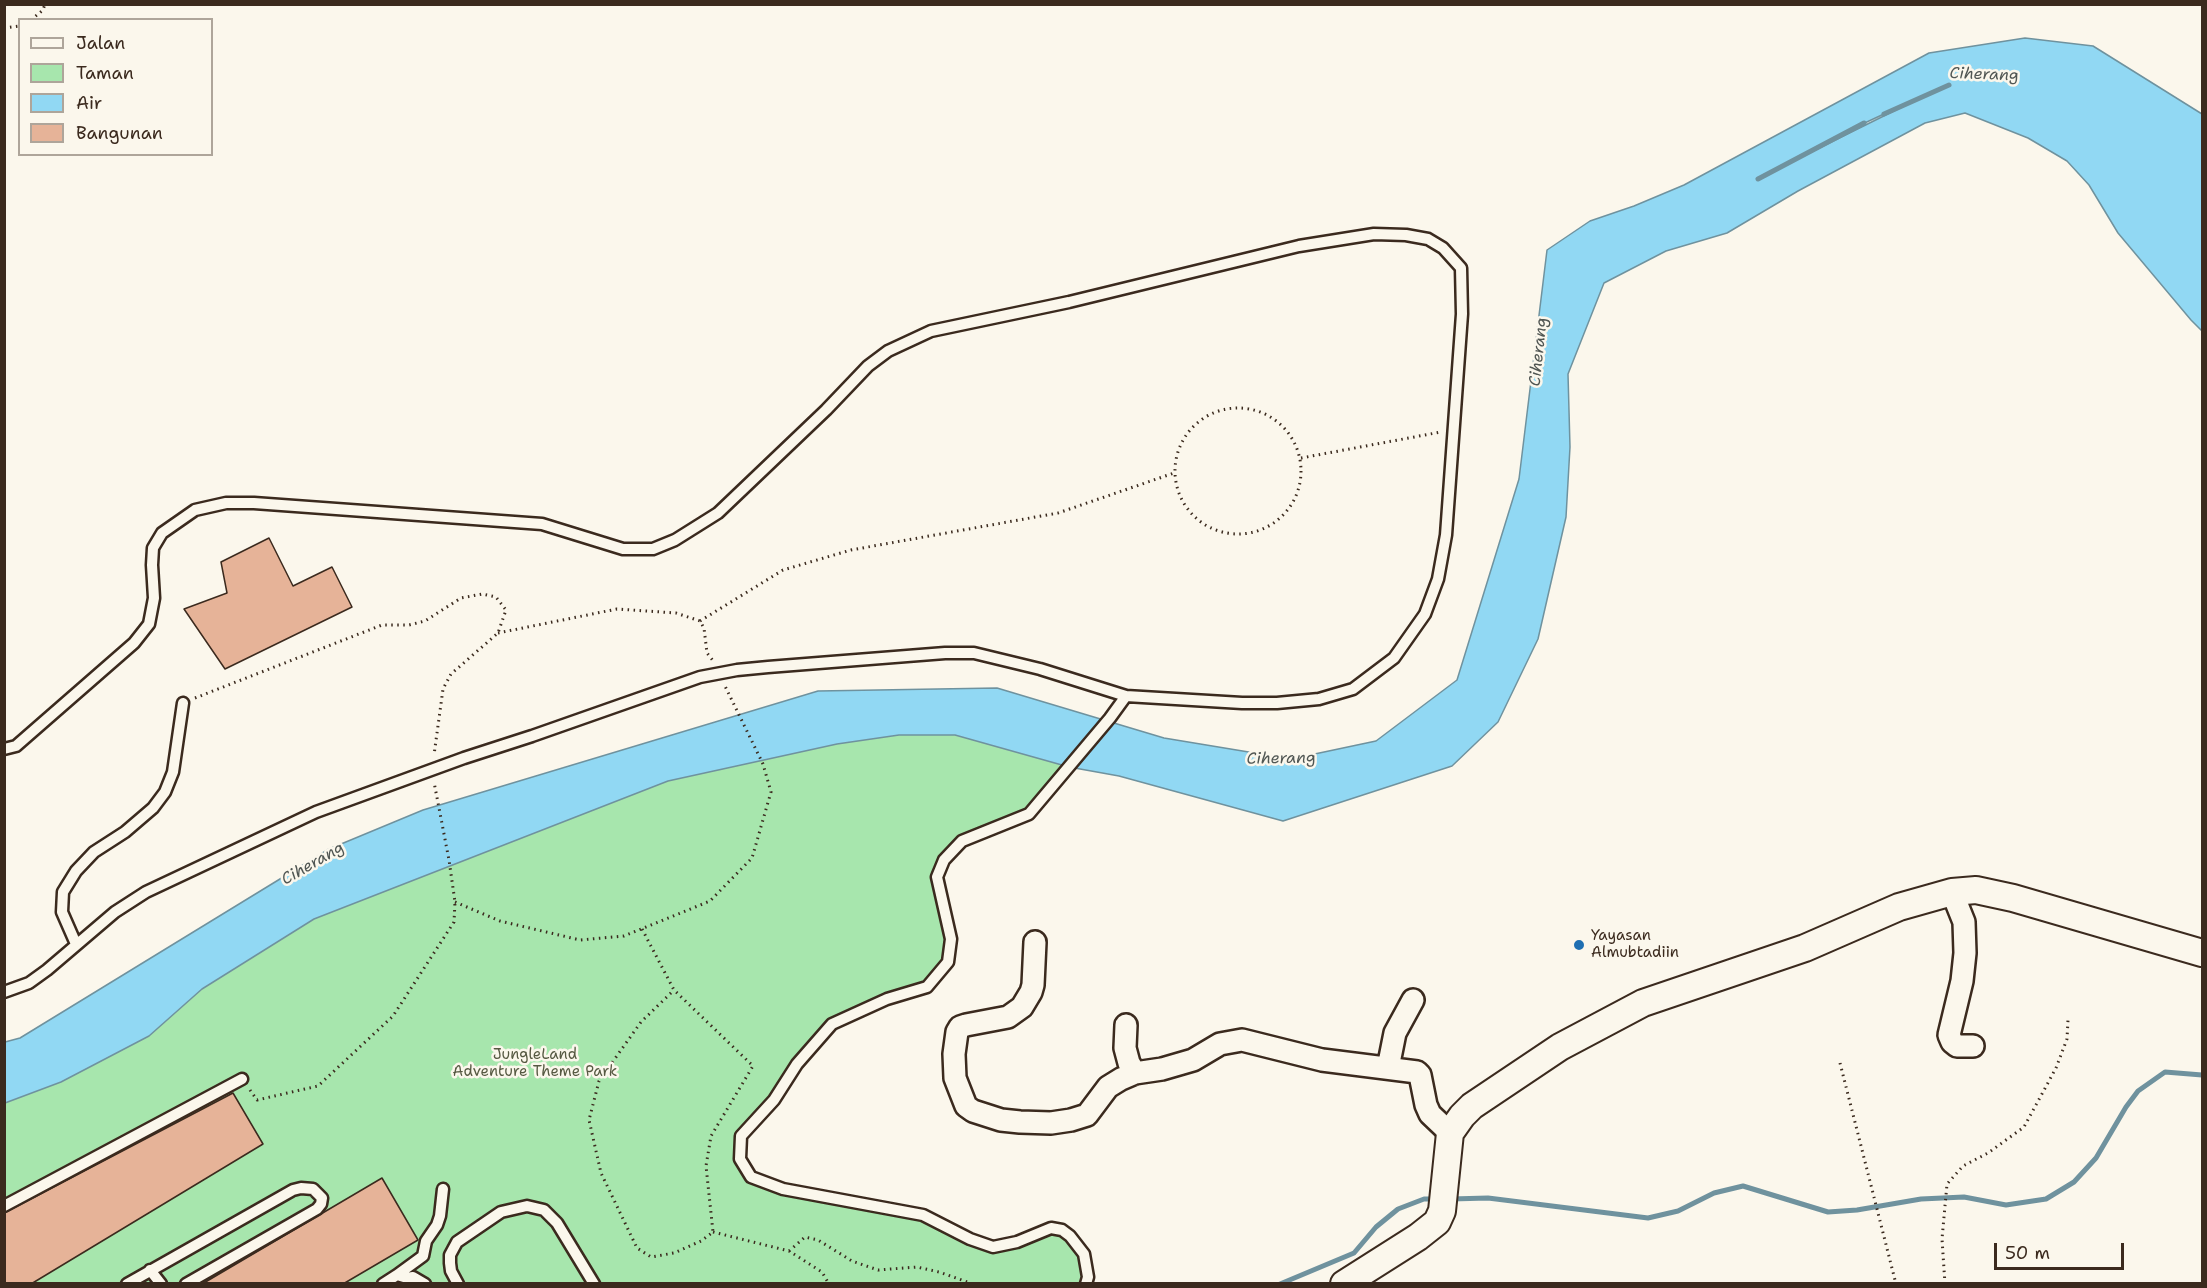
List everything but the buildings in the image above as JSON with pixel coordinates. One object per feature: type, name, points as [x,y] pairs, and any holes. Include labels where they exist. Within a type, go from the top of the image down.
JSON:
[{"type":"street","points":[[1344,1284],[1418,1237],[1437,1222],[1442,1211],[1450,1133],[1462,1116],[1489,1094],[1560,1047],[1643,1003],[1805,948],[1899,907],[1952,892],[1976,890],[2013,898],[2202,953]]},
{"type":"street","points":[[1952,892],[1964,922],[1965,953],[1962,981],[1949,1035],[1952,1042],[1958,1046],[1973,1046]]},
{"type":"street","points":[[1035,942],[1033,985],[1022,1007],[1008,1017],[966,1025],[960,1027],[957,1032],[954,1054],[955,1078],[966,1106],[973,1111],[1001,1120],[1051,1123],[1071,1120],[1087,1115],[1108,1087],[1135,1073],[1162,1069],[1193,1060],[1220,1044],[1242,1040],[1322,1060],[1418,1073],[1430,1114],[1450,1133]]},
{"type":"street","points":[[1388,1068],[1395,1034],[1413,1000]]},
{"type":"street","points":[[1126,1025],[1125,1048],[1129,1063],[1135,1073]]},
{"type":"lane","points":[[4,749],[16,746],[140,637],[149,624],[154,598],[153,548],[162,533],[195,510],[226,503],[254,503],[542,524],[623,549],[653,549],[675,540],[718,513],[826,410],[868,366],[888,351],[931,331],[1069,302],[1299,246],[1374,234],[1406,235],[1428,239],[1443,248],[1461,268],[1462,314],[1454,430],[1446,535],[1438,579],[1425,614],[1394,658],[1353,689],[1319,699],[1242,703],[1126,696],[1040,669],[974,653],[747,669],[700,677],[316,812],[146,892],[115,912],[29,983],[4,992]]},
{"type":"lane","points":[[1086,1284],[1088,1277],[1084,1254],[1070,1236],[1062,1230],[1051,1228],[1017,1242],[993,1246],[970,1239],[923,1215],[783,1189],[751,1177],[740,1159],[741,1136],[774,1100],[797,1064],[832,1024],[887,999],[927,987],[948,962],[951,939],[937,878],[944,860],[962,841],[1029,814],[1126,696]]},
{"type":"lane","points":[[76,944],[62,912],[63,892],[76,871],[94,852],[125,832],[153,808],[165,792],[173,772],[183,703]]},
{"type":"lane","points":[[4,1206],[242,1079]]},
{"type":"lane","points":[[127,1284],[293,1190],[313,1189],[322,1198],[317,1209],[186,1284]]},
{"type":"lane","points":[[383,1284],[423,1256],[426,1241],[437,1226],[443,1189]]},
{"type":"lane","points":[[458,1284],[451,1271],[450,1263],[450,1255],[457,1242],[501,1212],[527,1206],[544,1210],[556,1223],[594,1284]]},
{"type":"lane","points":[[150,1270],[161,1284]]},
{"type":"lane","points":[[397,1275],[413,1277],[425,1284]]},
{"type":"path","points":[[33,18],[43,10],[45,4]]},
{"type":"path","points":[[1241,407],[1261,411],[1280,422],[1293,438],[1301,458],[1301,479],[1295,499],[1283,516],[1266,528],[1246,534],[1225,533],[1205,525],[1189,512],[1178,493],[1174,473],[1177,452],[1186,433],[1201,419],[1220,410],[1241,407]]},
{"type":"path","points":[[1301,458],[1454,430]]},
{"type":"path","points":[[700,621],[783,570],[851,550],[1058,513],[1174,473]]},
{"type":"path","points":[[183,703],[382,625],[410,625],[425,621],[461,598],[482,594],[496,597],[506,610],[498,633]]},
{"type":"path","points":[[242,1079],[258,1100],[318,1086],[393,1016],[454,922],[455,902],[449,860],[432,770],[443,689],[451,674],[498,633],[617,609],[676,614],[700,621],[704,628],[707,653],[721,673],[763,764],[771,792],[752,858],[710,901],[624,936],[580,940],[501,921],[455,902]]},
{"type":"path","points":[[642,929],[674,990],[753,1066],[711,1136],[706,1166],[713,1232]]},
{"type":"path","points":[[674,990],[641,1022],[599,1081],[589,1120],[600,1173],[637,1248],[651,1257],[666,1254],[701,1241],[713,1232]]},
{"type":"path","points":[[1945,1284],[1941,1239],[1946,1186],[1963,1166],[1988,1153],[2024,1127],[2056,1068],[2067,1039],[2068,1020]]},
{"type":"path","points":[[1840,1063],[1896,1284]]},
{"type":"path","points":[[713,1232],[789,1251],[822,1272],[829,1284]]},
{"type":"path","points":[[789,1251],[805,1237],[818,1240],[852,1261],[878,1270],[917,1267],[973,1284]]},
{"type":"green space","name":"JungleLand Adventure Theme Park","points":[[899,735],[955,735],[1069,767],[1029,814],[962,841],[937,878],[951,939],[948,962],[927,987],[832,1024],[741,1136],[740,1159],[751,1177],[923,1215],[992,1246],[1062,1230],[1084,1254],[1086,1283],[5,1284],[5,1103],[61,1082],[148,1036],[202,989],[314,919],[485,846],[668,781],[837,744]]},
{"type":"water","points":[[2025,38],[2093,46],[2202,114],[2202,331],[2118,233],[2089,185],[2067,161],[2028,138],[1965,113],[1925,123],[1798,191],[1727,233],[1666,251],[1604,283],[1568,374],[1570,447],[1566,517],[1538,639],[1498,722],[1452,766],[1283,821],[1119,776],[1069,767],[955,735],[899,735],[837,744],[668,781],[314,919],[202,989],[149,1036],[61,1082],[5,1103],[5,1042],[20,1038],[329,849],[423,810],[818,691],[997,688],[1164,738],[1291,759],[1376,741],[1457,680],[1519,479],[1547,250],[1590,221],[1684,185],[1929,53]],"holes":[[[1916,100],[1793,161],[1854,128]]]},
{"type":"waterway","name":"Ciherang","points":[[1884,114],[1949,85]]},
{"type":"waterway","name":"Ciherang","points":[[1758,179],[1864,123]]},
{"type":"waterway","points":[[1451,1199],[1488,1198],[1648,1218],[1678,1211],[1714,1193],[1743,1186],[1828,1212],[1857,1210],[1921,1199],[1964,1197],[2006,1205],[2046,1199],[2074,1182],[2096,1158],[2138,1091],[2165,1072],[2202,1075]]},
{"type":"waterway","points":[[1280,1284],[1354,1253],[1376,1227],[1398,1209],[1424,1199],[1436,1199]]},
{"type":"place","name":"Yayasan Almubtadiin","points":[[1579,945]]}]
